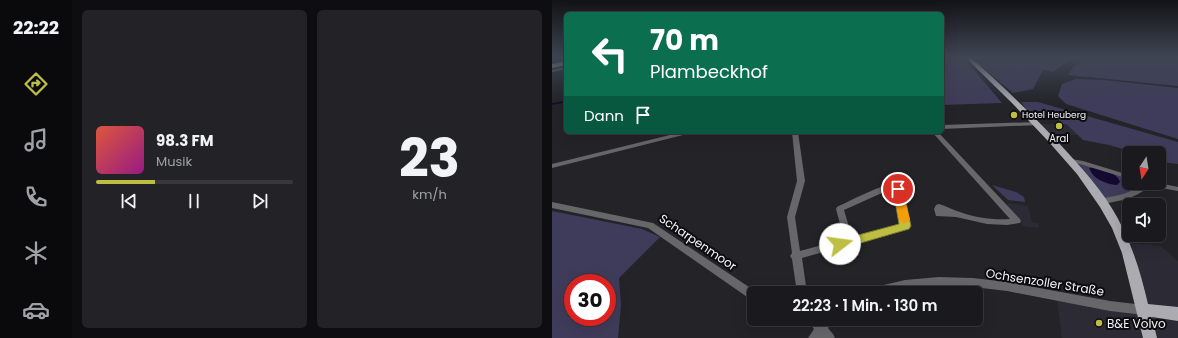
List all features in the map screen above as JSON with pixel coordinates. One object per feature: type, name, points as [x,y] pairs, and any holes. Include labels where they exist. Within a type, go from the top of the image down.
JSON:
[{"type":"main road","points":[[983,73],[1037,124],[1071,161],[1103,201],[1123,241],[1144,310],[1150,338]]},
{"type":"main road","points":[[1144,310],[1178,314]]},
{"type":"street","points":[[944,128],[1037,124]]},
{"type":"street","points":[[552,166],[681,134]]},
{"type":"street","points":[[794,134],[801,181],[791,217],[795,256],[801,286]]},
{"type":"street","points":[[937,134],[1017,221],[976,219],[954,215]]},
{"type":"street","points":[[1071,161],[1081,162],[1122,175]]},
{"type":"street","points":[[795,256],[849,242],[905,226],[898,189],[895,186],[888,186],[840,209],[849,242]]},
{"type":"street","points":[[1166,187],[1178,189]]},
{"type":"street","points":[[1103,201],[1120,200],[1141,190]]},
{"type":"street","name":"Scharpenmoor","points":[[552,205],[650,225],[747,291]]},
{"type":"street","name":"Ochsenzoller Straße","points":[[902,286],[911,284],[948,282],[999,285],[1144,310]]},
{"type":"street","points":[[814,338],[823,326]]},
{"type":"street","points":[[826,326],[829,338]]},
{"type":"shaded area","points":[[944,73],[976,73],[1002,103],[944,105]]},
{"type":"shaded area","points":[[989,73],[1042,73],[1033,89],[1013,93]]},
{"type":"shaded area","points":[[1069,73],[1178,73],[1178,86],[1068,75]]},
{"type":"shaded area","points":[[1076,79],[1104,80],[1178,88],[1178,139],[1066,104],[1058,96],[1062,84]]},
{"type":"shaded area","points":[[1021,102],[1038,102],[1178,142],[1178,164],[1166,163],[1166,146],[1122,146],[1122,149],[1083,140],[1066,124],[1063,124],[1050,112],[1029,113]]},
{"type":"shaded area","name":"Aral","points":[[1040,124],[1066,124],[1078,135],[1050,136]]},
{"type":"shaded area","points":[[1074,163],[1082,163],[1122,175],[1122,190],[1139,190],[1105,199]]},
{"type":"shaded area","points":[[1093,167],[1113,174],[1120,182],[1117,185],[1096,178],[1089,168]]},
{"type":"shaded area","points":[[992,185],[1016,192],[1024,197],[1025,202],[1008,200]]},
{"type":"shaded area","points":[[1008,203],[1028,206],[1032,222],[1038,223],[1039,228],[1022,226],[1021,220],[1006,205]]},
{"type":"shaded area","points":[[552,211],[642,229],[660,237],[619,278],[621,305],[618,338],[552,338]]},
{"type":"shaded area","points":[[1131,243],[1161,246],[1178,261],[1178,338],[1062,338],[1056,293],[1132,308],[1146,293]]},
{"type":"waterway","points":[[552,104],[560,103]]},
{"type":"slow traffic","points":[[900,200],[904,220]]},
{"type":"place","name":"Hotel Heuberg","points":[[1014,115]]},
{"type":"place","name":"Aral","points":[[1059,126]]},
{"type":"place","name":"B&E Volvo","points":[[1099,323]]},
{"type":"route","points":[[840,244],[905,226],[898,189]]}]
